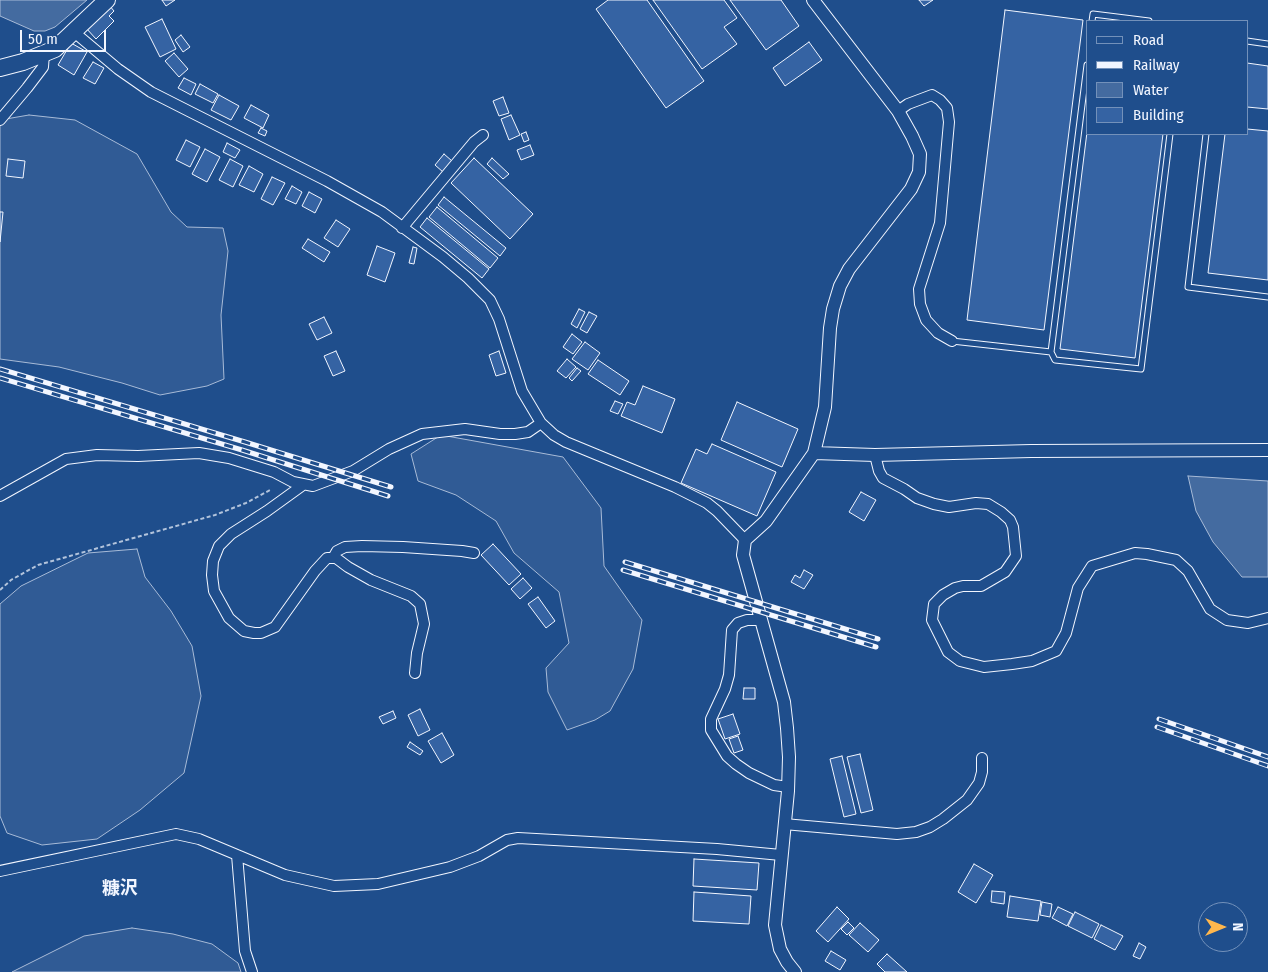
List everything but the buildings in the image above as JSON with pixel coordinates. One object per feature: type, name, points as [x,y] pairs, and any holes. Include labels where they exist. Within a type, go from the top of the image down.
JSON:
[{"type":"main road","points":[[0,68],[23,62],[55,49],[107,0]]},
{"type":"street","points":[[795,972],[780,949],[776,925],[788,787],[789,758],[784,702],[743,554],[745,540],[766,521],[814,452],[825,407],[830,328],[840,286],[849,269],[911,189],[919,172],[920,154],[898,111],[813,0]]},
{"type":"street","points":[[74,32],[118,69],[151,92],[327,181],[382,212],[468,278],[490,300],[500,319],[522,391],[541,423],[554,435],[566,442],[675,487],[707,503],[745,540]]},
{"type":"street","points":[[0,120],[43,67],[44,53]]},
{"type":"street","points":[[898,111],[908,104],[932,96],[940,100],[947,108],[949,122],[940,223],[919,290],[920,304],[926,320],[938,333],[952,341]]},
{"type":"street","points":[[402,228],[474,142],[483,135]]},
{"type":"street","points":[[0,496],[66,459],[97,455],[138,456],[199,453],[229,458],[263,468],[303,485],[313,486],[353,470],[422,434],[465,430],[515,434],[528,432],[541,423]]},
{"type":"street","points":[[814,452],[875,455],[1031,451],[1268,450]]},
{"type":"street","points":[[875,455],[883,478],[917,498],[949,507],[976,503],[988,504],[1010,520],[1013,527],[1016,556],[1006,572],[981,586],[955,588],[934,604],[932,620],[948,652],[960,661],[984,666],[1012,664],[1032,661],[1056,651],[1066,633],[1078,588],[1092,566],[1135,553],[1176,560],[1188,571],[1210,609],[1221,618],[1232,622],[1248,623],[1268,618]]},
{"type":"street","points":[[303,485],[231,534],[219,546],[213,561],[214,591],[229,618],[244,631],[261,633],[275,627],[327,558],[336,558],[371,580],[411,596],[420,604],[424,624],[416,653],[415,673]]},
{"type":"street","points":[[333,558],[337,551],[345,547],[362,546],[442,549],[474,553]]},
{"type":"street","points":[[761,620],[747,620],[738,623],[732,630],[729,674],[725,689],[711,719],[711,730],[727,756],[736,764],[749,773],[774,785],[788,787]]},
{"type":"street","points":[[784,824],[897,834],[916,832],[944,819],[967,800],[979,783],[982,772],[982,758]]},
{"type":"street","points":[[0,870],[176,834],[199,839],[285,875],[334,886],[378,884],[450,867],[479,856],[508,840],[518,838],[717,849],[781,855]]},
{"type":"street","points":[[237,855],[245,951],[252,972]]},
{"type":"lane","points":[[1092,20],[1093,14],[1142,20]]},
{"type":"lane","points":[[1248,41],[1268,44]]},
{"type":"lane","points":[[1086,73],[1051,352],[1055,360],[1141,369],[1170,135]]},
{"type":"lane","points":[[1206,135],[1188,287],[1268,297]]},
{"type":"lane","points":[[952,341],[1051,352]]},
{"type":"path","points":[[0,590],[11,580],[38,565],[216,515],[246,503],[272,489]]},
{"type":"shaded area","points":[[29,115],[75,120],[137,154],[171,212],[187,227],[223,228],[228,251],[221,315],[224,379],[207,386],[160,395],[59,367],[0,359],[0,120]]},
{"type":"shaded area","points":[[441,435],[563,457],[601,508],[604,566],[642,620],[633,669],[610,711],[595,720],[567,730],[548,692],[546,668],[569,643],[559,592],[514,553],[496,521],[456,495],[418,481],[411,454]]},
{"type":"shaded area","points":[[137,549],[145,577],[171,611],[192,646],[201,696],[184,773],[140,810],[97,839],[42,845],[7,833],[0,816],[0,604],[21,586],[88,553]]},
{"type":"shaded area","points":[[132,928],[173,934],[212,944],[238,963],[241,972],[12,972],[84,936]]},
{"type":"water","points":[[0,0],[87,0],[55,27],[45,31],[34,31],[0,16]]},
{"type":"water","points":[[1188,476],[1268,481],[1268,577],[1242,577],[1213,542],[1196,511]]},
{"type":"railway","points":[[0,369],[391,487]]},
{"type":"railway","points":[[0,378],[242,450],[388,496]]},
{"type":"railway","points":[[625,562],[878,639]]},
{"type":"railway","points":[[623,570],[876,647]]},
{"type":"railway","points":[[1159,719],[1268,757]]},
{"type":"railway","points":[[1157,727],[1268,766]]},
{"type":"district","name":"糠沢","points":[[120,889]]}]
